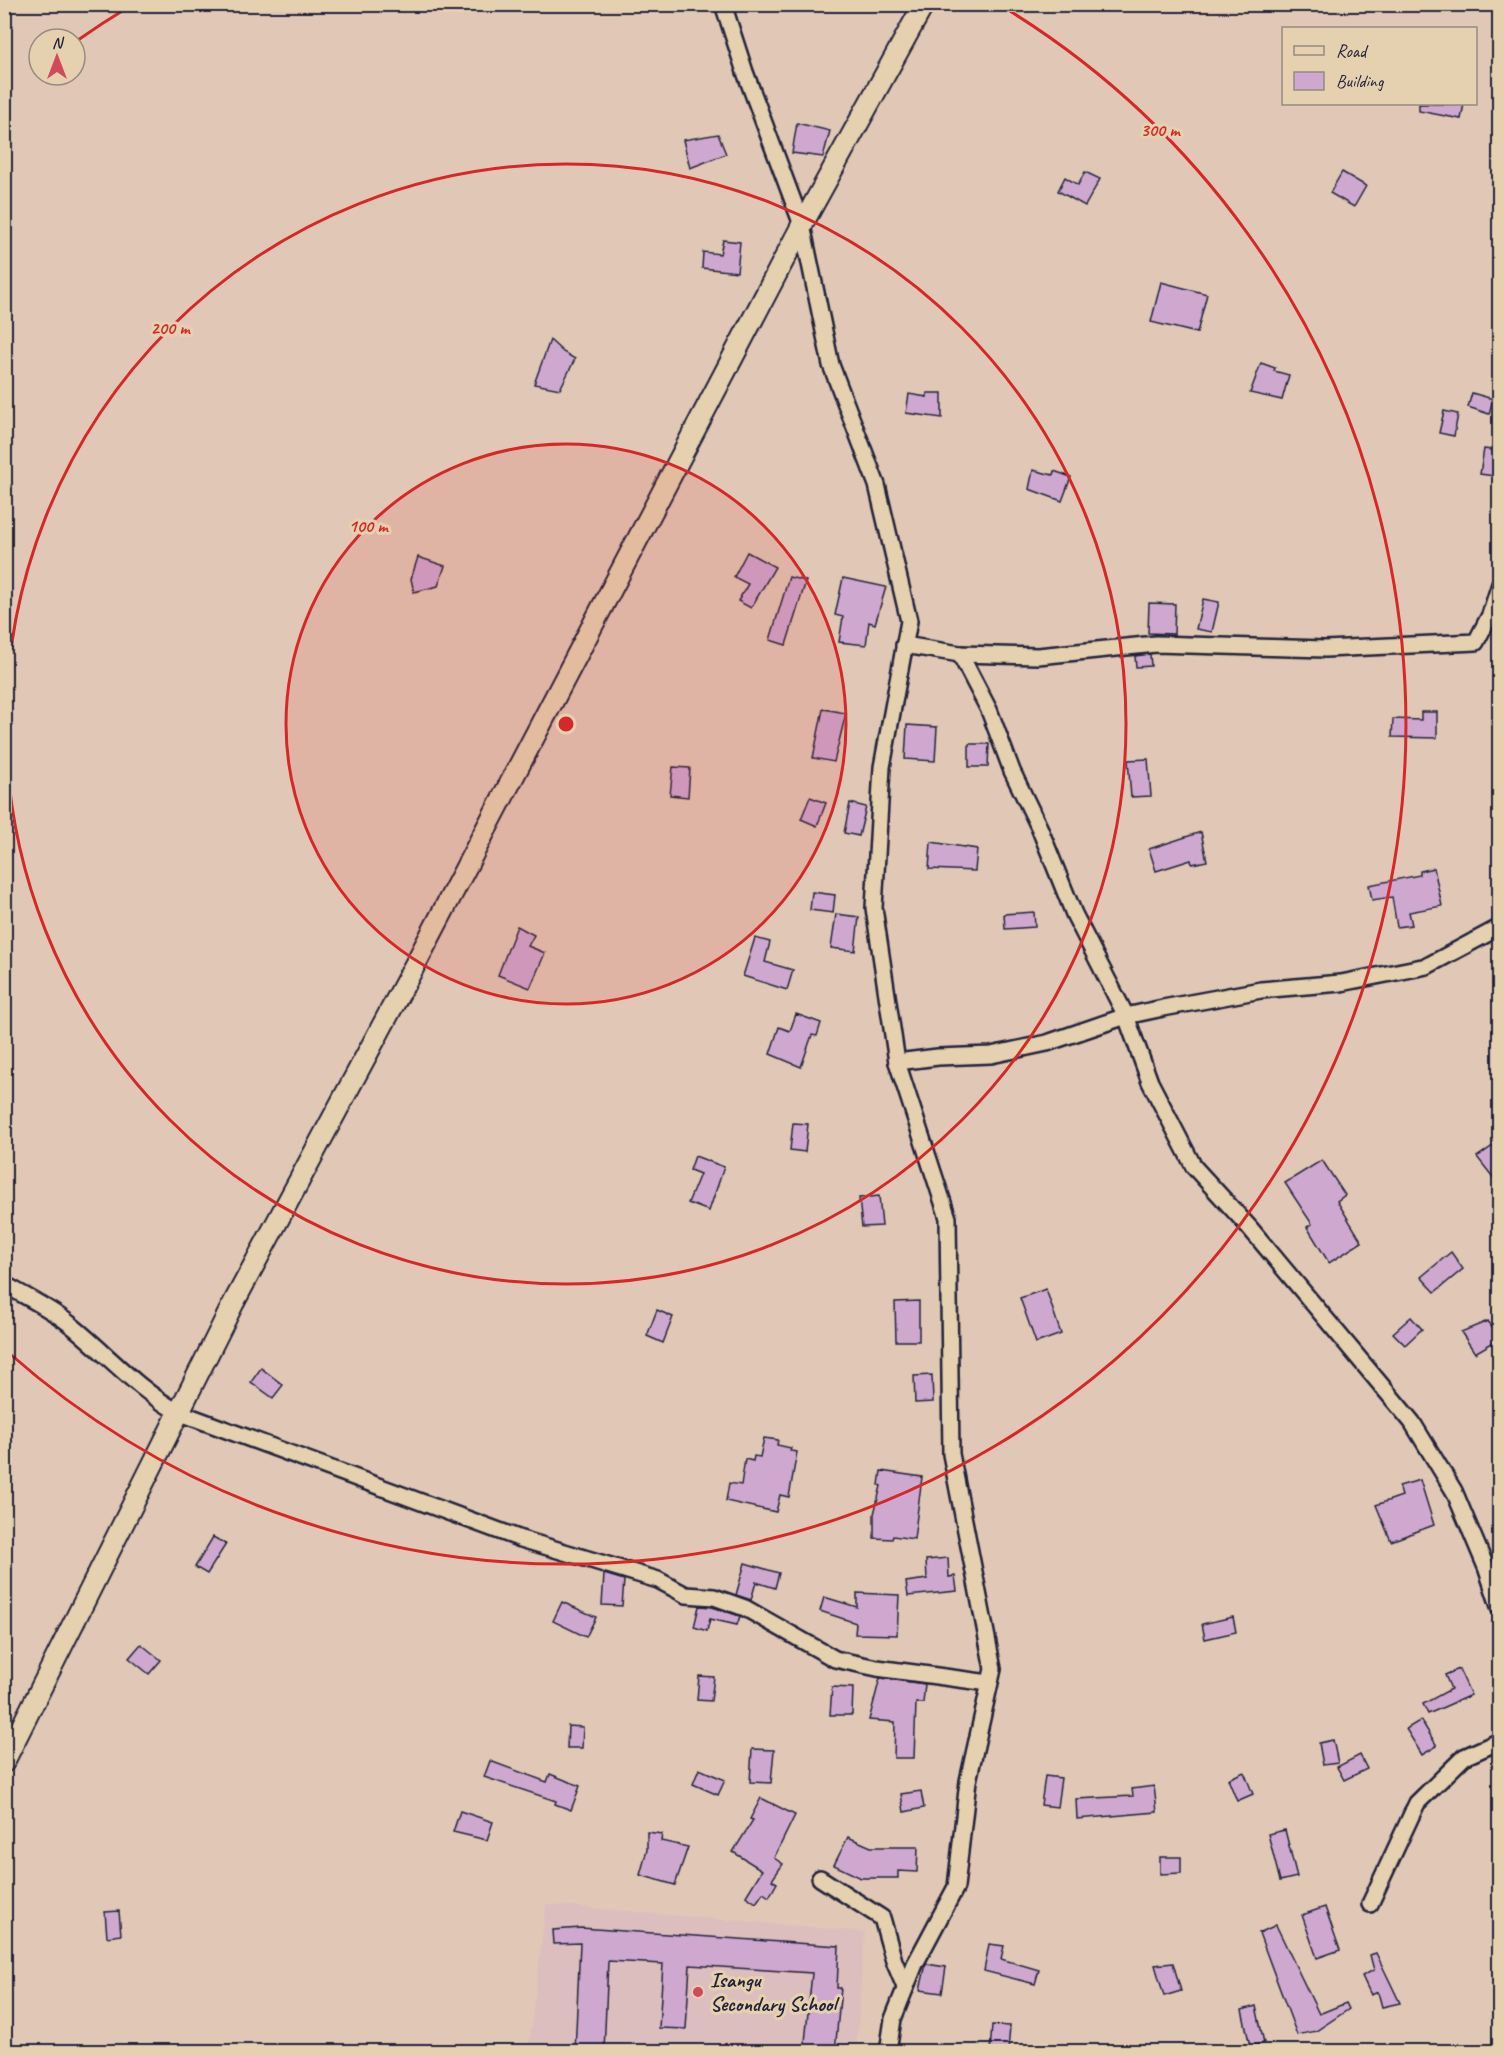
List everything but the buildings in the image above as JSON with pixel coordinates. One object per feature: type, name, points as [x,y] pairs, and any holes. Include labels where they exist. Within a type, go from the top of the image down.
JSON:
[{"type":"street","points":[[723,4],[802,225],[831,365],[877,485],[909,621],[882,767],[874,908],[897,1062],[948,1218],[951,1454],[993,1669],[968,1780],[956,1887],[915,1964],[893,2019],[888,2052]]},
{"type":"street","points":[[4,1761],[178,1412],[802,225],[924,4]]},
{"type":"street","points":[[904,645],[960,654],[1038,656],[1156,644],[1325,649],[1476,642],[1490,615],[1500,584]]},
{"type":"street","points":[[960,654],[990,710],[1012,771],[1039,828],[1074,914],[1126,1016],[1150,1082],[1194,1167],[1249,1227],[1418,1432],[1454,1491],[1500,1609]]},
{"type":"street","points":[[897,1062],[938,1057],[991,1055],[1047,1043],[1126,1016],[1261,990],[1341,983],[1427,966],[1500,927]]},
{"type":"street","points":[[4,1284],[70,1323],[133,1380],[159,1401],[178,1412],[521,1539],[658,1580],[686,1595],[714,1597],[745,1608],[835,1659],[878,1668],[990,1683]]},
{"type":"street","points":[[1370,1904],[1418,1803],[1464,1757],[1500,1741]]},
{"type":"street","points":[[820,1878],[882,1918],[894,1961],[906,1987]]},
{"type":"shaded area","name":"Isangu Secondary School","points":[[546,1904],[865,1932],[856,2051],[528,2052]]},
{"type":"place","name":"Isangu Secondary School","points":[[698,1992]]}]
